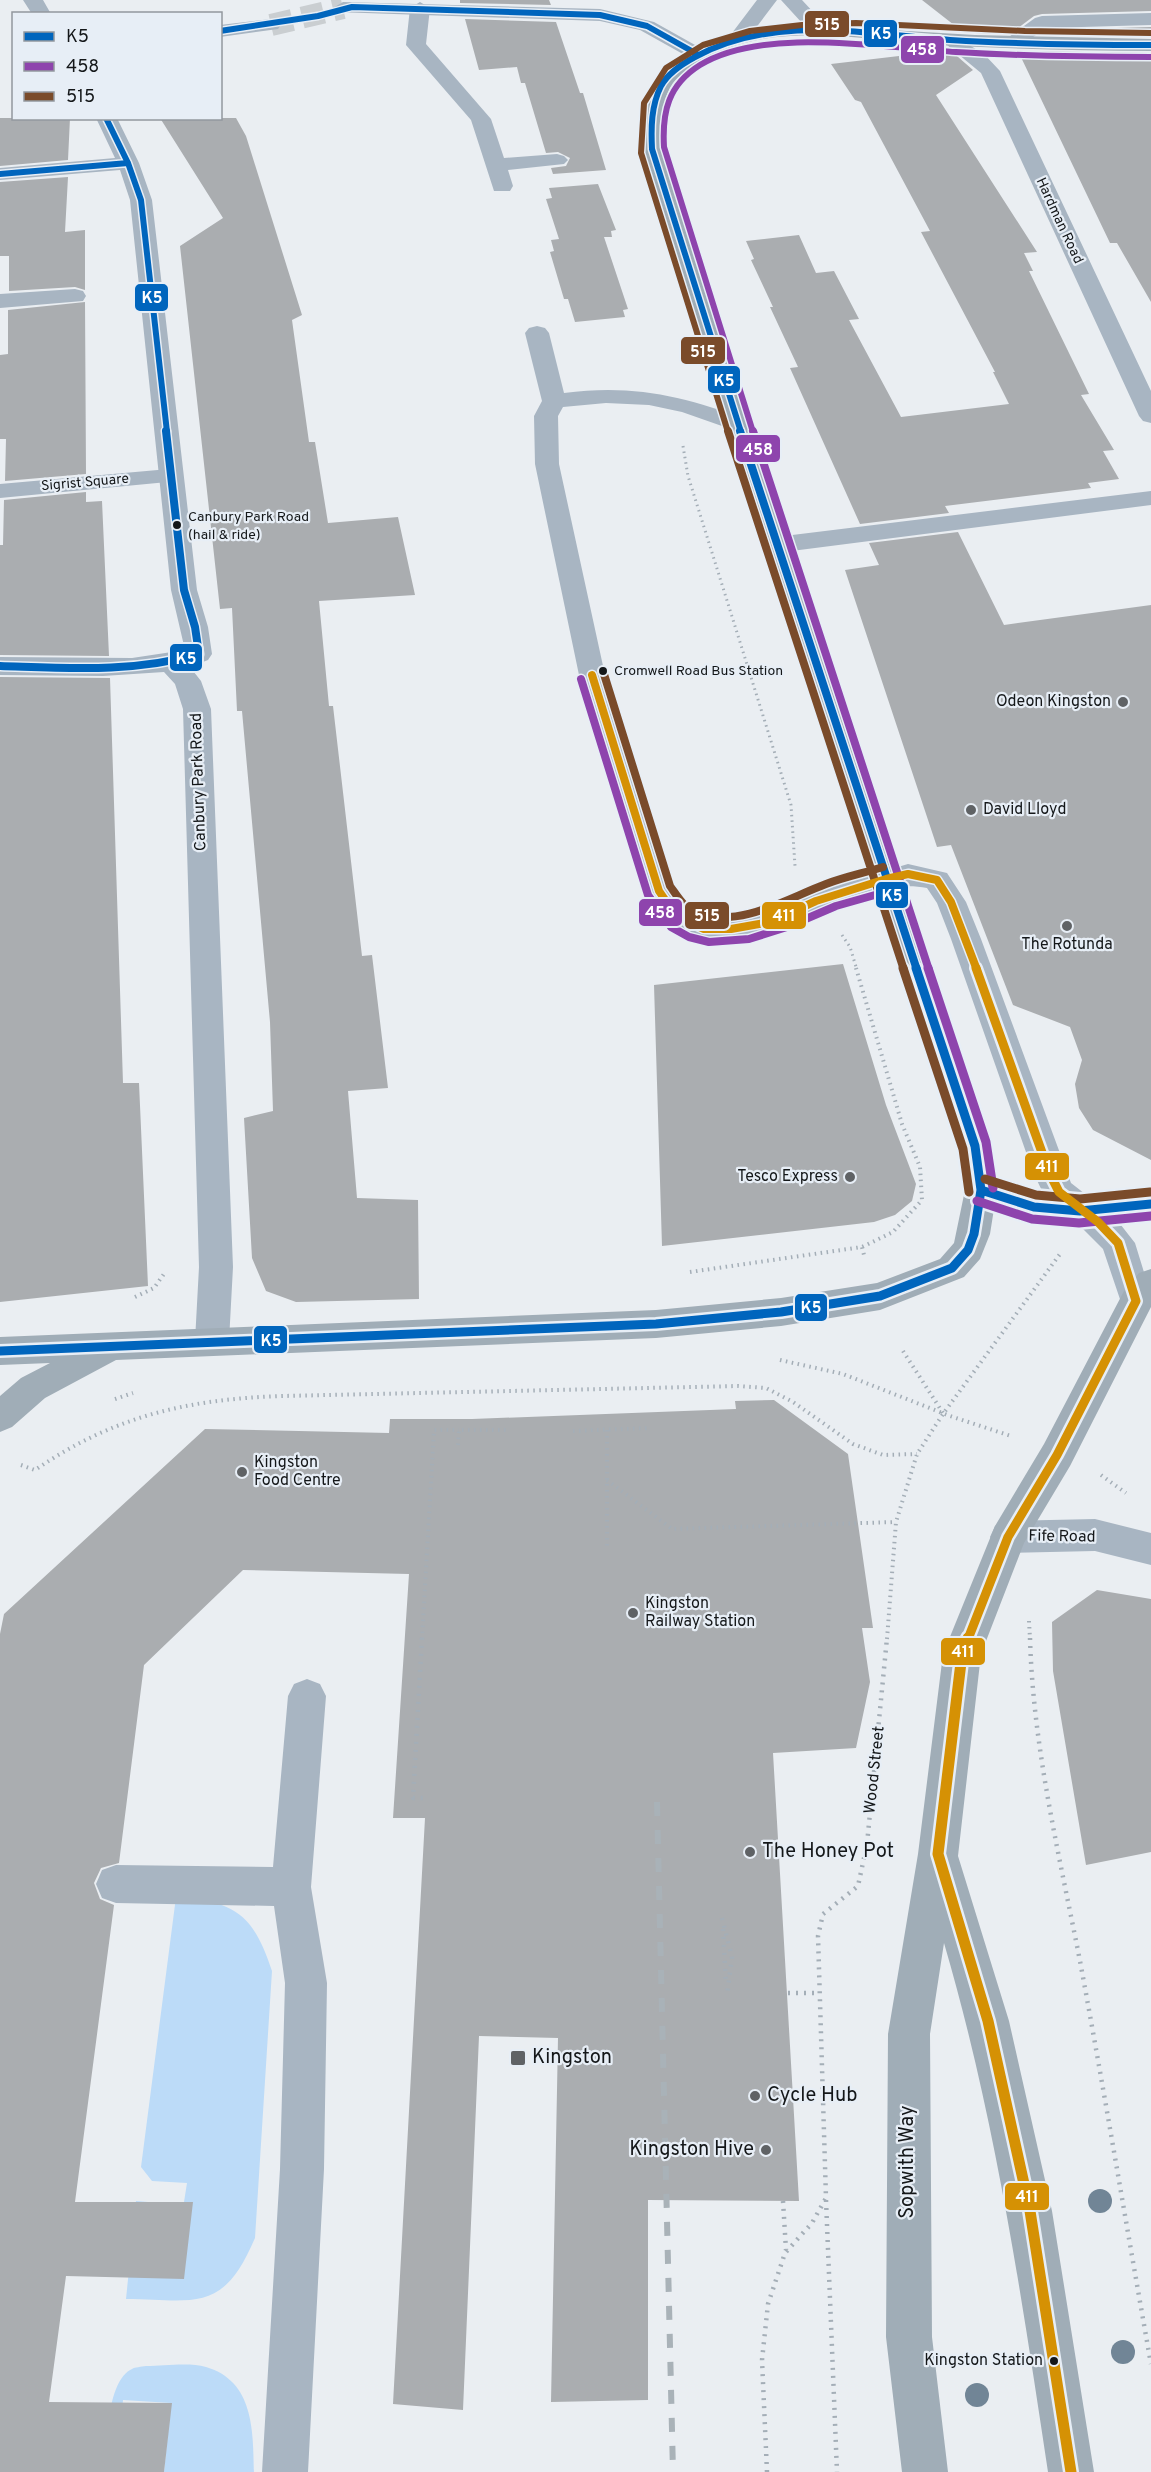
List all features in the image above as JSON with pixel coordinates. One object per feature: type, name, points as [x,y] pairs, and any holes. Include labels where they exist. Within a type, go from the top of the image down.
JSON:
[{"type":"main road","points":[[0,1352],[212,1341],[657,1324],[781,1312],[880,1296],[952,1268],[968,1250],[974,1234],[981,1190],[975,1146],[776,545],[652,149],[651,122],[657,97],[670,73],[697,54],[739,37],[820,31],[951,40],[1151,45]]},
{"type":"main road","points":[[1071,2472],[1030,2211],[988,2021],[938,1854],[962,1654],[1008,1537],[1057,1455],[1143,1292]]},
{"type":"main road","points":[[0,1417],[33,1388],[113,1346]]},
{"type":"main road","name":"Sopwith Way","points":[[925,2472],[909,2337],[909,2034],[938,1854]]},
{"type":"street","points":[[739,37],[767,0]]},
{"type":"street","points":[[791,0],[820,31]]},
{"type":"street","points":[[343,8],[374,4],[600,15],[647,26],[697,54]]},
{"type":"street","points":[[420,8],[416,45],[481,119],[502,186]]},
{"type":"street","points":[[1012,42],[1042,22],[1043,16],[1151,19]]},
{"type":"street","points":[[228,30],[271,25]]},
{"type":"street","name":"Hardman Road","points":[[951,40],[977,58],[990,71],[1151,416]]},
{"type":"street","points":[[0,666],[171,663],[199,654],[195,627],[184,590],[169,476],[141,200],[128,162],[107,120]]},
{"type":"street","points":[[496,165],[557,160]]},
{"type":"street","points":[[0,174],[128,162]]},
{"type":"street","points":[[0,301],[75,296]]},
{"type":"street","points":[[537,333],[554,401],[546,416],[547,464],[592,675],[659,891],[677,917],[704,929],[731,929],[770,922],[816,901],[886,879],[908,874],[937,880],[951,903],[1049,1172],[1059,1192],[1080,1211],[1098,1222],[1118,1243],[1143,1292]]},
{"type":"street","points":[[554,401],[604,394],[644,395],[687,405],[739,425]]},
{"type":"street","name":"Sigrist Square","points":[[0,491],[169,476]]},
{"type":"street","points":[[776,545],[1151,498]]},
{"type":"street","name":"Canbury Park Road","points":[[171,663],[188,681],[198,708],[216,1267],[212,1341]]},
{"type":"street","points":[[981,1190],[1034,1207],[1080,1211],[1151,1204]]},
{"type":"street","name":"Fife Road","points":[[1008,1537],[1095,1535],[1151,1549]]},
{"type":"street","points":[[285,2472],[302,2169],[306,1983],[291,1887],[307,1696]]},
{"type":"street","points":[[116,1884],[291,1887]]},
{"type":"path","points":[[850,947],[902,1124],[920,1167],[922,1200],[893,1232],[862,1247]]},
{"type":"path","name":"Wood Street","points":[[837,2472],[818,1936],[823,1914],[858,1886],[867,1844],[896,1522],[917,1454],[943,1414],[1065,1248]]},
{"type":"path","points":[[903,1351],[943,1414]]},
{"type":"path","points":[[858,1377],[943,1414],[1011,1436]]},
{"type":"path","points":[[21,1465],[35,1470],[56,1456],[120,1423],[162,1409],[205,1402],[426,1392],[738,1386],[766,1388],[793,1402],[853,1444],[883,1455],[917,1454]]},
{"type":"path","points":[[112,1400],[140,1391]]},
{"type":"path","points":[[573,1431],[650,1428]]},
{"type":"path","points":[[426,1798],[413,1798],[434,1430],[506,1430]]},
{"type":"path","points":[[458,1444],[459,1430]]},
{"type":"path","points":[[606,1430],[606,1549]]},
{"type":"path","points":[[607,1480],[672,1529],[896,1522]]},
{"type":"path","points":[[1029,1617],[1029,1659],[1040,1760],[1080,1962],[1151,2364]]},
{"type":"path","points":[[722,1917],[732,1957],[727,1995],[725,1962],[722,1917]]},
{"type":"path","points":[[788,1993],[819,1993]]},
{"type":"path","points":[[767,2472],[763,2390],[766,2320],[776,2272],[786,2251],[812,2224],[826,2198]]},
{"type":"path","points":[[783,2201],[786,2251]]},
{"type":"shaded area","points":[[176,1897],[214,1903],[239,1915],[257,1936],[272,1971],[255,2238],[243,2262],[219,2291],[190,2300],[126,2299],[136,2201],[148,2202],[139,2277],[193,2202],[184,2202],[187,2183],[152,2181],[141,2167]]},
{"type":"shaded area","points":[[184,2364],[206,2367],[222,2374],[234,2384],[248,2409],[253,2440],[254,2472],[164,2472],[171,2403],[123,2400],[117,2472],[104,2472],[109,2415],[117,2386],[123,2376],[132,2369]]},
{"type":"building","points":[[460,0],[549,0],[551,5],[460,3]]},
{"type":"building","points":[[922,0],[1151,0],[1151,11],[1042,14],[1034,16],[1010,34],[975,33],[963,32]]},
{"type":"building","points":[[465,19],[556,22],[580,93],[583,93],[606,170],[553,174],[551,168],[566,166],[570,158],[558,152],[546,153],[525,83],[521,83],[517,67],[479,70]]},
{"type":"building","points":[[1151,27],[1151,37],[1041,34],[1048,30]]},
{"type":"building","points":[[950,50],[973,70],[936,95],[1037,252],[1024,253],[1033,271],[1029,271],[1089,394],[1081,395],[1114,450],[1103,451],[1119,479],[1088,483],[1091,488],[945,506],[949,513],[860,524],[790,368],[798,367],[770,307],[773,307],[751,260],[754,259],[746,241],[799,235],[816,273],[834,271],[859,319],[849,320],[901,417],[1009,404],[993,372],[995,372],[921,232],[930,231],[861,102],[855,100],[831,64]]},
{"type":"building","points":[[1018,51],[1151,53],[1151,302],[1117,243],[1110,243]]},
{"type":"building","points":[[0,118],[70,120],[68,160],[0,166]]},
{"type":"building","points":[[236,118],[246,136],[302,315],[292,320],[309,442],[315,442],[328,523],[398,517],[415,595],[319,601],[329,706],[333,706],[362,956],[372,955],[388,1088],[348,1091],[357,1198],[418,1200],[419,1299],[296,1302],[266,1291],[252,1258],[244,1118],[273,1111],[270,1022],[242,711],[237,711],[232,608],[220,609],[180,246],[223,218],[161,120]]},
{"type":"building","points":[[68,177],[65,232],[85,230],[85,290],[75,287],[9,291],[9,256],[0,256],[0,182]]},
{"type":"building","points":[[598,184],[616,230],[611,231],[612,237],[604,237],[628,309],[623,310],[625,317],[575,322],[568,299],[564,299],[550,252],[554,251],[551,240],[559,239],[546,199],[552,198],[549,188]]},
{"type":"building","points":[[85,302],[86,474],[5,481],[6,439],[0,439],[0,355],[8,354],[8,310]]},
{"type":"building","points":[[86,492],[86,502],[102,501],[109,656],[0,655],[0,545],[3,545],[4,500]]},
{"type":"building","name":"The Rotunda","points":[[958,532],[1004,625],[1151,605],[1151,1160],[1093,1130],[1079,1108],[1075,1084],[1082,1060],[1070,1027],[1013,1005],[951,845],[937,847],[845,570],[879,565],[869,543]]},
{"type":"building","points":[[0,677],[110,678],[123,1083],[139,1083],[148,1286],[0,1302]]},
{"type":"building","points":[[843,964],[886,1105],[916,1184],[912,1201],[895,1215],[874,1222],[662,1246],[654,985]]},
{"type":"building","points":[[774,1400],[848,1454],[873,1628],[862,1628],[870,1682],[856,1748],[773,1753],[799,2201],[648,2200],[648,2400],[551,2402],[558,2038],[479,2036],[463,2410],[393,2404],[425,1818],[393,1818],[409,1574],[243,1570],[144,1665],[119,1863],[101,1868],[94,1883],[100,1899],[114,1905],[75,2202],[193,2202],[184,2279],[66,2276],[49,2402],[172,2403],[164,2472],[0,2472],[0,1634],[4,1614],[205,1429],[389,1433],[390,1419],[472,1419],[736,1409],[735,1401]]},
{"type":"building","points":[[1097,1590],[1151,1599],[1151,1852],[1086,1865],[1053,1671],[1052,1622]]},
{"type":"tunnel","points":[[271,25],[343,8]]},
{"type":"railway","points":[[657,1802],[673,2472]]},
{"type":"transit line","name":"K5","points":[[222,31],[318,16],[352,7],[600,15],[647,26],[697,54]]},
{"type":"transit line","name":"515","points":[[969,1192],[963,1149],[765,549],[641,153],[644,103],[666,68],[703,45],[750,31],[802,25],[856,23],[1025,31],[1151,33]]},
{"type":"transit line","name":"K5","points":[[0,1351],[656,1324],[781,1312],[880,1296],[952,1268],[968,1250],[974,1234],[981,1190],[975,1146],[776,545],[652,149],[653,109],[663,82],[672,72],[687,62],[716,46],[748,36],[781,31],[850,31],[1000,42],[1151,45]]},
{"type":"transit line","name":"458","points":[[993,1188],[986,1142],[787,541],[664,147],[664,115],[671,92],[700,65],[731,52],[768,45],[849,44],[980,53],[1151,57]]},
{"type":"transit line","name":"K5","points":[[0,666],[126,668],[175,661],[199,654],[195,627],[184,590],[141,200],[128,163],[107,120]]},
{"type":"transit line","name":"K5","points":[[0,174],[128,163]]},
{"type":"transit line","name":"515","points":[[603,671],[670,886],[685,907],[698,914],[728,918],[762,910],[828,883],[883,867]]},
{"type":"transit line","name":"411","points":[[592,675],[659,891],[677,917],[704,929],[731,929],[770,922],[816,901],[886,879],[908,874],[937,880],[951,902],[966,939],[1049,1172],[1059,1192],[1098,1222],[1118,1243],[1136,1301],[1057,1455],[1008,1537],[962,1654],[938,1854],[988,2021],[1030,2211],[1071,2472]]},
{"type":"transit line","name":"458","points":[[581,679],[648,895],[671,927],[689,937],[709,942],[749,939],[787,927],[836,906],[889,891]]},
{"type":"transit line","name":"515","points":[[985,1179],[1036,1195],[1080,1199],[1150,1192]]},
{"type":"transit line","name":"K5","points":[[981,1190],[1034,1207],[1080,1211],[1151,1204]]},
{"type":"transit line","name":"458","points":[[977,1201],[1032,1219],[1079,1223],[1151,1216]]},
{"type":"place","name":"Canbury Park Road (hail & ride)","points":[[177,525]]},
{"type":"place","name":"Cromwell Road Bus Station","points":[[603,671]]},
{"type":"place","name":"Odeon Kingston","points":[[1123,702]]},
{"type":"place","name":"David Lloyd","points":[[971,810]]},
{"type":"place","name":"The Rotunda","points":[[1067,926]]},
{"type":"place","name":"Tesco Express","points":[[850,1177]]},
{"type":"place","name":"Kingston Food Centre","points":[[242,1472]]},
{"type":"place","name":"Kingston Railway Station","points":[[633,1613]]},
{"type":"place","name":"The Honey Pot","points":[[750,1852]]},
{"type":"place","name":"Kingston","points":[[518,2058]]},
{"type":"place","name":"Cycle Hub","points":[[755,2096]]},
{"type":"place","name":"Kingston Hive","points":[[766,2150]]},
{"type":"place","name":"Kingston Station","points":[[1054,2361]]}]
